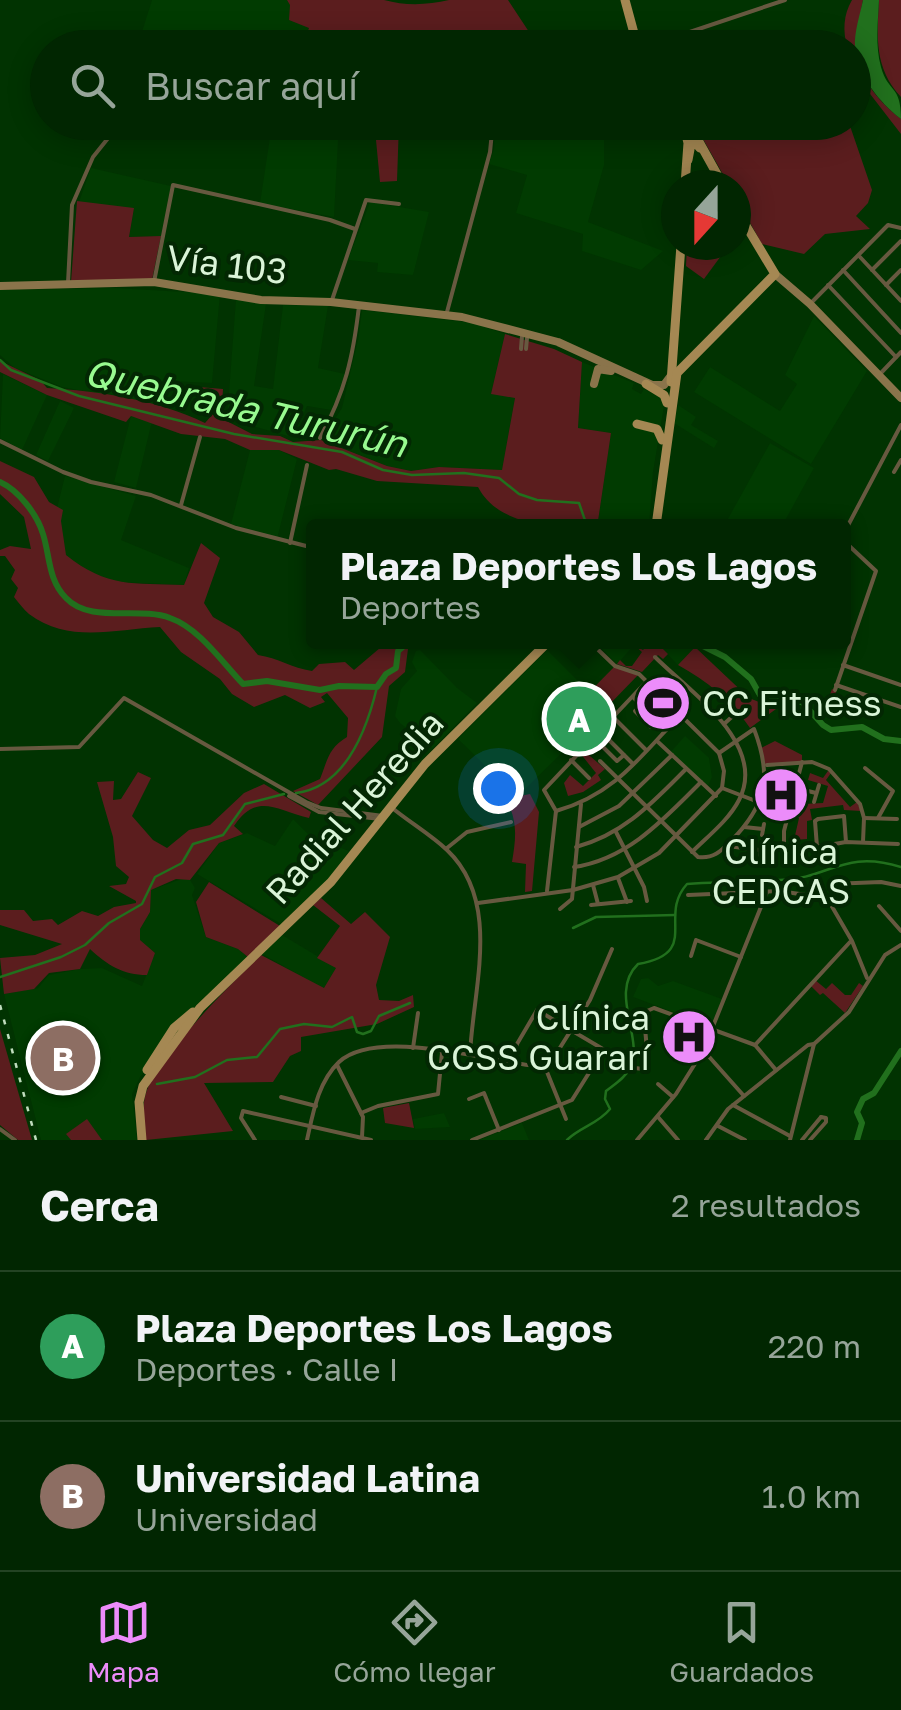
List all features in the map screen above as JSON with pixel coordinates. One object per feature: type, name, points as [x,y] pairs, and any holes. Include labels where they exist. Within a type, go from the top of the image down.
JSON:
[{"type":"main road","points":[[627,0],[636,30]]},
{"type":"main road","points":[[687,170],[688,140]]},
{"type":"main road","points":[[696,140],[713,170]]},
{"type":"main road","points":[[688,160],[691,144],[697,144],[713,170]]},
{"type":"main road","points":[[751,236],[775,274],[810,304],[901,398]]},
{"type":"main road","points":[[656,519],[663,426],[677,365],[681,260]]},
{"type":"main road","points":[[677,365],[775,274]]},
{"type":"main road","name":"Vía 103","points":[[0,286],[154,282],[261,300],[360,304],[446,314],[544,337],[659,390],[672,384]]},
{"type":"main road","name":"Vía 103","points":[[446,314],[525,336],[659,387],[668,381],[677,365]]},
{"type":"main road","points":[[476,320],[525,336]]},
{"type":"main road","points":[[594,384],[601,368],[628,377]]},
{"type":"main road","points":[[646,384],[664,395],[667,406],[660,421],[651,424]]},
{"type":"main road","points":[[657,519],[672,384]]},
{"type":"main road","points":[[637,424],[657,429],[662,440]]},
{"type":"main road","points":[[660,497],[663,426]]},
{"type":"main road","points":[[447,741],[519,662],[536,649]]},
{"type":"main road","name":"Radial Heredia","points":[[140,1140],[140,1094],[198,1010],[331,882],[447,741],[538,649]]},
{"type":"main road","points":[[485,706],[519,662]]},
{"type":"main road","points":[[165,1054],[170,1035],[198,1010]]},
{"type":"main road","name":"Radial Heredia","points":[[140,1140],[134,1108],[138,1084],[170,1035]]},
{"type":"street","points":[[693,30],[785,0]]},
{"type":"street","points":[[68,284],[72,206],[93,157],[107,140]]},
{"type":"street","points":[[446,314],[491,140]]},
{"type":"street","points":[[154,282],[173,185],[356,229]]},
{"type":"street","points":[[332,302],[368,198],[398,204]]},
{"type":"street","points":[[810,304],[891,224],[901,228]]},
{"type":"street","points":[[872,270],[901,242]]},
{"type":"street","points":[[858,256],[901,300]]},
{"type":"street","points":[[844,270],[901,332]]},
{"type":"street","points":[[886,285],[901,270]]},
{"type":"street","points":[[828,284],[898,355],[878,376]]},
{"type":"street","points":[[320,438],[338,406],[350,372],[360,304]]},
{"type":"street","points":[[523,349],[525,336]]},
{"type":"street","points":[[851,520],[901,425]]},
{"type":"street","points":[[180,507],[200,437]]},
{"type":"street","points":[[0,441],[63,472],[152,495],[236,528],[306,546]]},
{"type":"street","points":[[894,472],[901,460]]},
{"type":"street","points":[[290,543],[307,465]]},
{"type":"street","points":[[851,548],[876,571],[851,642]]},
{"type":"street","points":[[478,903],[572,890],[635,868],[659,853],[722,788],[724,772],[719,752],[639,674],[615,666],[597,649]]},
{"type":"street","points":[[849,649],[836,687],[901,708]]},
{"type":"street","points":[[655,658],[724,724],[736,740],[746,765],[741,796],[734,809],[692,852]]},
{"type":"street","points":[[843,665],[901,684]]},
{"type":"street","points":[[547,892],[556,812],[544,790],[647,681]]},
{"type":"street","points":[[664,698],[679,682]]},
{"type":"street","points":[[702,704],[712,693]]},
{"type":"street","points":[[632,697],[666,730]]},
{"type":"street","points":[[0,749],[79,746],[124,698],[320,808],[382,818]]},
{"type":"street","points":[[606,710],[646,750]]},
{"type":"street","points":[[556,812],[606,792],[681,714]]},
{"type":"street","points":[[724,724],[735,714]]},
{"type":"street","points":[[600,761],[698,858],[712,857],[744,828],[759,803],[765,783],[765,765],[754,729],[719,752]]},
{"type":"street","points":[[599,731],[608,740],[602,746],[618,761],[624,755],[633,764]]},
{"type":"street","points":[[656,740],[716,796]]},
{"type":"street","points":[[579,827],[608,814],[672,755]]},
{"type":"street","points":[[571,760],[589,778]]},
{"type":"street","points":[[802,762],[784,847],[794,851],[846,842],[898,844]]},
{"type":"street","points":[[765,765],[812,762],[829,769],[860,804],[863,842]]},
{"type":"street","points":[[576,848],[616,832],[647,808],[686,768]]},
{"type":"street","points":[[865,768],[893,792],[878,818]]},
{"type":"street","points":[[574,868],[625,849],[661,822],[701,782]]},
{"type":"street","points":[[765,783],[775,784]]},
{"type":"street","points":[[814,802],[818,785]]},
{"type":"street","points":[[722,788],[788,814]]},
{"type":"street","points":[[795,788],[816,793]]},
{"type":"street","points":[[560,909],[572,899],[581,804]]},
{"type":"street","points":[[390,807],[446,849],[464,870],[478,903],[480,940],[470,1054]]},
{"type":"street","points":[[817,847],[818,819],[844,816],[846,842]]},
{"type":"street","points":[[864,818],[897,819]]},
{"type":"street","points":[[446,849],[468,832],[510,822]]},
{"type":"street","points":[[727,846],[760,852],[763,832],[744,828]]},
{"type":"street","points":[[616,832],[647,900]]},
{"type":"street","points":[[593,885],[595,904],[629,901],[618,876]]},
{"type":"street","points":[[830,884],[901,886]]},
{"type":"street","points":[[688,895],[766,892],[828,898],[868,980]]},
{"type":"street","points":[[637,1140],[673,1097],[703,1051],[766,892]]},
{"type":"street","points":[[879,906],[901,931]]},
{"type":"street","points":[[690,956],[696,940],[742,957]]},
{"type":"street","points":[[755,1045],[852,941]]},
{"type":"street","points":[[706,1140],[733,1105],[814,1044],[849,1012],[884,955],[901,945]]},
{"type":"street","points":[[545,1067],[593,994],[612,948]]},
{"type":"street","points":[[513,1062],[514,1050],[537,1010],[635,1068],[643,1069],[648,1062],[644,1017],[654,1008],[755,1045],[776,1070]]},
{"type":"street","points":[[413,1048],[418,1012]]},
{"type":"street","points":[[666,1042],[678,1017]]},
{"type":"street","points":[[733,1105],[790,1138],[814,1044]]},
{"type":"street","points":[[307,1140],[321,1089],[337,1065],[349,1056],[367,1051],[391,1047],[470,1054],[545,1067],[552,1076]]},
{"type":"street","points":[[472,1140],[562,1106],[578,1094],[604,1049]]},
{"type":"street","points":[[361,1113],[438,1094],[442,1051]]},
{"type":"street","points":[[703,1051],[744,1096]]},
{"type":"street","points":[[551,1062],[566,1119]]},
{"type":"street","points":[[337,1065],[361,1113],[362,1138]]},
{"type":"street","points":[[658,1084],[673,1097]]},
{"type":"street","points":[[469,1099],[484,1093],[499,1130]]},
{"type":"street","points":[[281,1098],[316,1106]]},
{"type":"street","points":[[255,1140],[241,1118],[243,1111],[371,1140]]},
{"type":"street","points":[[657,1116],[678,1140]]},
{"type":"street","points":[[802,1140],[821,1117],[826,1118],[810,1140]]},
{"type":"street","points":[[718,1126],[746,1140]]},
{"type":"street","points":[[0,1130],[15,1140]]},
{"type":"shaded area","points":[[152,0],[287,0],[309,28],[308,30],[143,30]]},
{"type":"shaded area","points":[[287,0],[417,4],[508,0],[528,30],[308,30],[289,20]]},
{"type":"shaded area","points":[[852,0],[863,0],[859,30],[845,30]]},
{"type":"shaded area","points":[[863,0],[879,0],[879,59],[897,94],[901,119],[871,88],[871,30],[856,30]]},
{"type":"shaded area","points":[[879,0],[901,0],[901,97],[882,63]]},
{"type":"shaded area","points":[[871,88],[901,119],[901,134],[871,95]]},
{"type":"shaded area","points":[[270,140],[338,140],[334,217],[260,203]]},
{"type":"shaded area","points":[[376,140],[398,140],[397,181],[380,182]]},
{"type":"shaded area","points":[[494,140],[604,140],[604,165],[588,222],[661,253],[641,270],[582,251],[583,234],[516,213],[527,175],[489,164]]},
{"type":"shaded area","points":[[704,140],[855,140],[872,190],[868,203],[856,216],[870,229],[825,234],[804,254],[762,244],[751,225],[751,170],[721,170]]},
{"type":"shaded area","points":[[91,168],[171,186],[161,236],[129,237],[134,209],[79,202]]},
{"type":"shaded area","points":[[77,201],[134,208],[129,237],[161,236],[152,280],[71,282]]},
{"type":"shaded area","points":[[370,202],[429,212],[413,275],[377,272],[378,263],[348,260]]},
{"type":"shaded area","points":[[686,260],[718,260],[704,279],[686,266]]},
{"type":"shaded area","points":[[115,288],[220,294],[212,383],[168,381],[167,407],[62,387],[15,368],[0,355],[0,290]]},
{"type":"shaded area","points":[[236,299],[266,304],[254,386],[273,389],[283,305],[328,306],[318,368],[345,374],[337,404],[331,410],[307,406],[295,434],[288,436],[227,419]]},
{"type":"shaded area","points":[[362,310],[473,323],[505,334],[491,393],[515,397],[502,470],[439,467],[411,471],[387,466],[321,440],[342,408]]},
{"type":"shaded area","points":[[814,316],[867,371],[811,464],[694,392],[710,367],[780,411],[797,384],[785,375]]},
{"type":"shaded area","points":[[505,334],[582,362],[578,428],[611,433],[598,519],[520,519],[491,504],[478,487],[377,481],[329,470],[279,450],[250,450],[225,439],[181,434],[131,416],[126,422],[47,395],[0,372],[0,361],[40,380],[47,388],[128,398],[205,423],[213,414],[252,434],[280,436],[293,442],[321,440],[387,466],[411,471],[439,467],[502,470],[515,398],[491,394]]},
{"type":"shaded area","points":[[582,362],[634,383],[632,389],[641,394],[644,389],[665,400],[650,519],[598,519],[611,433],[578,428]]},
{"type":"shaded area","points":[[3,374],[47,395],[22,450],[0,438]]},
{"type":"shaded area","points":[[199,387],[223,389],[222,405],[198,403]]},
{"type":"shaded area","points":[[60,401],[74,408],[48,461],[36,455]]},
{"type":"shaded area","points":[[678,405],[696,417],[691,425],[718,441],[714,448],[674,423]]},
{"type":"shaded area","points":[[131,416],[152,421],[136,488],[114,482]]},
{"type":"shaded area","points":[[770,443],[814,468],[786,519],[728,519]]},
{"type":"shaded area","points":[[250,450],[279,450],[297,459],[277,539],[231,524]]},
{"type":"shaded area","points":[[0,461],[34,477],[49,502],[63,510],[66,555],[95,573],[122,582],[184,585],[201,543],[220,558],[204,603],[213,617],[239,632],[258,655],[312,671],[319,664],[345,662],[354,670],[379,649],[408,649],[405,672],[389,686],[382,737],[318,805],[293,791],[320,779],[332,751],[347,737],[348,718],[327,693],[321,697],[325,702],[310,708],[285,695],[254,707],[181,652],[160,627],[76,632],[44,623],[29,614],[14,597],[18,588],[11,579],[15,570],[5,556],[0,556],[0,550],[10,546],[31,549],[24,517],[0,494]]},
{"type":"shaded area","points":[[65,476],[136,496],[121,540],[189,568],[184,585],[116,582],[90,574],[65,555],[57,508]]},
{"type":"shaded area","points":[[602,649],[630,649],[617,664]]},
{"type":"shaded area","points":[[639,649],[663,649],[668,654],[663,659],[658,655],[642,672],[617,664],[620,660],[632,666],[642,652]]},
{"type":"shaded area","points":[[663,649],[693,649],[678,665]]},
{"type":"shaded area","points":[[697,649],[749,698],[776,709],[750,728],[718,692],[678,665]]},
{"type":"shaded area","points":[[420,650],[477,703],[433,748],[395,716],[401,689],[417,671],[412,662]]},
{"type":"shaded area","points":[[547,650],[590,693],[555,727],[571,744],[517,797],[458,739]]},
{"type":"shaded area","points":[[615,666],[639,674],[571,744],[555,727]]},
{"type":"shaded area","points":[[832,689],[835,696],[862,706],[865,702],[870,704],[867,713],[842,714],[825,708]]},
{"type":"shaded area","points":[[685,736],[709,758],[712,777],[707,788],[670,753]]},
{"type":"shaded area","points":[[775,741],[802,755],[802,762],[765,765],[761,748]]},
{"type":"shaded area","points":[[583,750],[605,769],[598,775],[601,780],[568,796],[564,783],[570,775],[583,786],[596,773],[580,753]]},
{"type":"shaded area","points":[[828,771],[831,773],[826,780],[850,807],[857,802],[861,811],[844,810],[843,805],[810,809],[812,820],[807,821],[807,839],[794,840],[799,818],[791,813],[799,814],[803,804],[823,803],[828,786],[808,780],[810,773],[823,778]]},
{"type":"shaded area","points":[[138,772],[151,778],[132,816],[153,840],[167,848],[189,830],[210,825],[244,793],[264,784],[311,812],[309,818],[267,806],[251,809],[234,826],[243,834],[219,843],[190,880],[176,879],[151,890],[150,912],[140,929],[140,940],[155,953],[147,975],[116,968],[90,949],[80,969],[49,973],[34,989],[4,994],[0,958],[35,955],[62,944],[0,925],[0,910],[24,910],[33,921],[52,919],[58,925],[82,911],[98,916],[114,907],[136,903],[109,886],[126,884],[129,877],[116,866],[113,837],[97,782],[114,781],[113,800],[121,799]]},
{"type":"shaded area","points":[[530,794],[539,812],[532,891],[525,892],[526,864],[512,862],[515,830],[506,799]]},
{"type":"shaded area","points":[[293,819],[309,835],[349,851],[329,879],[281,924],[197,874],[219,843],[247,833],[275,846]]},
{"type":"shaded area","points":[[184,878],[195,888],[192,895],[206,937],[248,957],[194,1011],[140,1077],[132,1094],[137,1140],[41,1140],[4,994],[38,988],[49,975],[80,969],[102,968],[142,986],[155,953],[140,941],[140,929],[150,912],[151,890]]},
{"type":"shaded area","points":[[209,882],[280,926],[248,957],[206,937],[196,902]]},
{"type":"shaded area","points":[[321,898],[351,924],[365,912],[390,937],[376,985],[379,1000],[399,1001],[413,995],[414,1007],[377,1024],[301,1037],[301,1051],[290,1056],[273,1082],[204,1083],[233,1131],[146,1140],[144,1105],[153,1078],[197,1021],[261,955],[324,988],[336,968],[317,958],[340,926],[313,905]]},
{"type":"shaded area","points":[[282,935],[337,968],[324,989],[262,954]]},
{"type":"shaded area","points":[[648,978],[658,986],[673,981],[722,999],[711,1026],[633,997],[641,979]]},
{"type":"shaded area","points":[[815,980],[826,989],[832,983],[845,995],[851,995],[859,983],[863,986],[845,1013],[810,985]]},
{"type":"shaded area","name":"Clínica CCSS Guararí","points":[[679,1019],[711,1031],[699,1055],[668,1043]]},
{"type":"shaded area","points":[[0,1029],[32,1140],[18,1140],[0,1125]]},
{"type":"shaded area","points":[[409,1103],[414,1128],[385,1123],[383,1108]]},
{"type":"shaded area","points":[[444,1113],[450,1127],[415,1129],[413,1119]]},
{"type":"shaded area","points":[[87,1119],[102,1140],[71,1140],[66,1134]]},
{"type":"shaded area","points":[[522,1123],[529,1140],[479,1140]]},
{"type":"waterway","name":"Quebrada Tururún","points":[[0,360],[11,370],[79,396],[234,434],[342,452],[383,470],[499,478],[519,494],[537,500],[579,503],[585,519]]},
{"type":"waterway","points":[[0,482],[26,503],[36,519],[53,576],[66,598],[76,606],[101,613],[144,613],[181,623],[200,637],[243,684],[267,681],[320,690],[377,687],[396,668],[400,649]]},
{"type":"waterway","points":[[709,649],[751,679],[767,701],[802,702],[831,730],[862,727],[884,739],[901,741]]},
{"type":"waterway","points":[[296,793],[328,780],[352,754],[377,687]]},
{"type":"waterway","points":[[0,977],[85,945],[109,923],[142,904],[155,877],[182,863],[193,844],[223,835],[245,804],[284,794]]},
{"type":"waterway","points":[[567,1140],[610,1109],[606,1091],[630,1068],[633,1044],[626,988],[638,964],[657,959],[674,943],[676,909],[687,884],[797,878],[865,861],[901,867]]},
{"type":"waterway","points":[[573,928],[596,917],[675,915]]},
{"type":"waterway","points":[[157,1084],[195,1077],[227,1060],[257,1057],[280,1029],[304,1024],[332,1027],[352,1017],[357,1032],[363,1034],[371,1031],[379,1016],[410,1003]]},
{"type":"waterway","points":[[857,1140],[862,1123],[857,1112],[863,1099],[874,1093],[901,1051]]},
{"type":"railway","points":[[0,1005],[36,1140]]},
{"type":"place","name":"CC Fitness","points":[[663,703]]},
{"type":"place","name":"Plaza Deportes Los Lagos","points":[[579,719]]},
{"type":"place","name":"Clínica CEDCAS","points":[[781,795]]},
{"type":"place","name":"Clínica CCSS Guararí","points":[[689,1037]]},
{"type":"place","name":"Universidad Latina","points":[[63,1058]]}]
